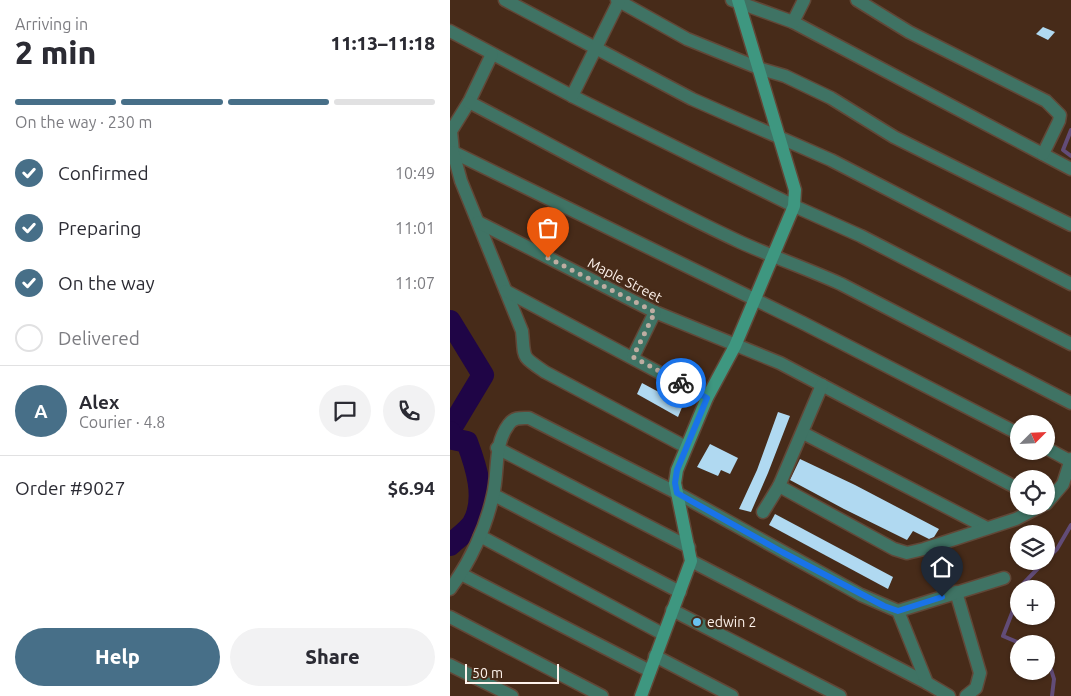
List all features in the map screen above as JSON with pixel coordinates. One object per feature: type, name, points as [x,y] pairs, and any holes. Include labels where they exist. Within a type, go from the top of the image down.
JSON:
[{"type":"street","points":[[506,0],[692,99],[831,160],[1071,284]]},
{"type":"street","points":[[572,96],[618,0],[687,39],[760,69],[785,76],[831,98],[894,137],[1071,225]]},
{"type":"street","points":[[793,22],[804,0]]},
{"type":"street","points":[[856,0],[909,32],[1046,101],[1060,114],[1059,121],[1043,154]]},
{"type":"street","points":[[736,1],[793,22],[1071,169]]},
{"type":"street","points":[[641,696],[691,561],[682,525],[675,483],[677,470],[707,398],[735,346],[794,206],[794,190],[760,69],[736,1]]},
{"type":"street","points":[[450,31],[572,96],[794,206],[861,236],[1071,344]]},
{"type":"street","points":[[492,54],[469,102],[451,131],[452,152],[461,181],[522,331],[522,353],[526,359],[545,372],[686,447]]},
{"type":"street","points":[[469,102],[627,186],[772,256],[841,284],[1071,403]]},
{"type":"street","points":[[452,152],[1010,429]]},
{"type":"street","name":"Maple Street","points":[[478,222],[655,312],[780,363],[1010,484]]},
{"type":"street","points":[[506,291],[707,398]]},
{"type":"street","points":[[633,357],[655,312]]},
{"type":"street","points":[[763,512],[779,486],[822,385]]},
{"type":"street","points":[[450,589],[461,574],[480,536],[494,495],[497,448],[509,424],[516,418],[530,418],[677,493],[861,595],[898,611],[1004,578]]},
{"type":"street","points":[[803,433],[987,528]]},
{"type":"street","points":[[497,448],[689,547]]},
{"type":"street","points":[[1055,452],[1071,460],[1063,484],[1055,493]]},
{"type":"street","points":[[779,486],[894,549],[907,553],[924,550],[1024,515]]},
{"type":"street","points":[[494,495],[680,592]]},
{"type":"street","points":[[480,536],[663,634]]},
{"type":"street","points":[[691,561],[949,696]]},
{"type":"street","points":[[461,574],[650,671]]},
{"type":"street","points":[[956,592],[980,673],[976,688],[966,696]]},
{"type":"street","points":[[672,610],[840,696]]},
{"type":"street","points":[[898,611],[927,683]]},
{"type":"street","points":[[450,617],[602,696]]},
{"type":"street","points":[[655,656],[732,696]]},
{"type":"street","points":[[450,665],[512,696]]},
{"type":"building","points":[[1043,27],[1055,32],[1048,40],[1036,34]]},
{"type":"building","points":[[642,383],[683,405],[678,417],[637,394]]},
{"type":"building","points":[[778,412],[790,416],[768,473],[751,512],[739,509],[757,470]]},
{"type":"building","points":[[710,444],[738,458],[730,474],[721,470],[718,476],[697,467]]},
{"type":"building","points":[[800,459],[855,485],[939,529],[934,537],[929,539],[913,531],[907,540],[844,509],[790,480]]},
{"type":"building","points":[[775,514],[893,577],[888,589],[769,525]]},
{"type":"waterway","points":[[1071,130],[1063,150],[1071,156]]},
{"type":"waterway","points":[[450,321],[483,375],[450,430]]},
{"type":"waterway","points":[[450,432],[453,439],[467,442],[477,472],[480,493],[477,514],[473,523],[450,545]]},
{"type":"waterway","points":[[1055,551],[1071,525]]},
{"type":"waterway","points":[[1027,580],[1036,570]]},
{"type":"waterway","points":[[1010,618],[1003,636],[1010,639]]},
{"type":"waterway","points":[[1052,696],[1054,680]]},
{"type":"way so far","points":[[548,258],[655,312],[633,357],[681,383]]},
{"type":"place","name":"edwin 2","points":[[697,622]]},
{"type":"route","points":[[681,383],[707,398],[677,470],[675,483],[677,493],[884,606],[898,611],[942,597]]}]
